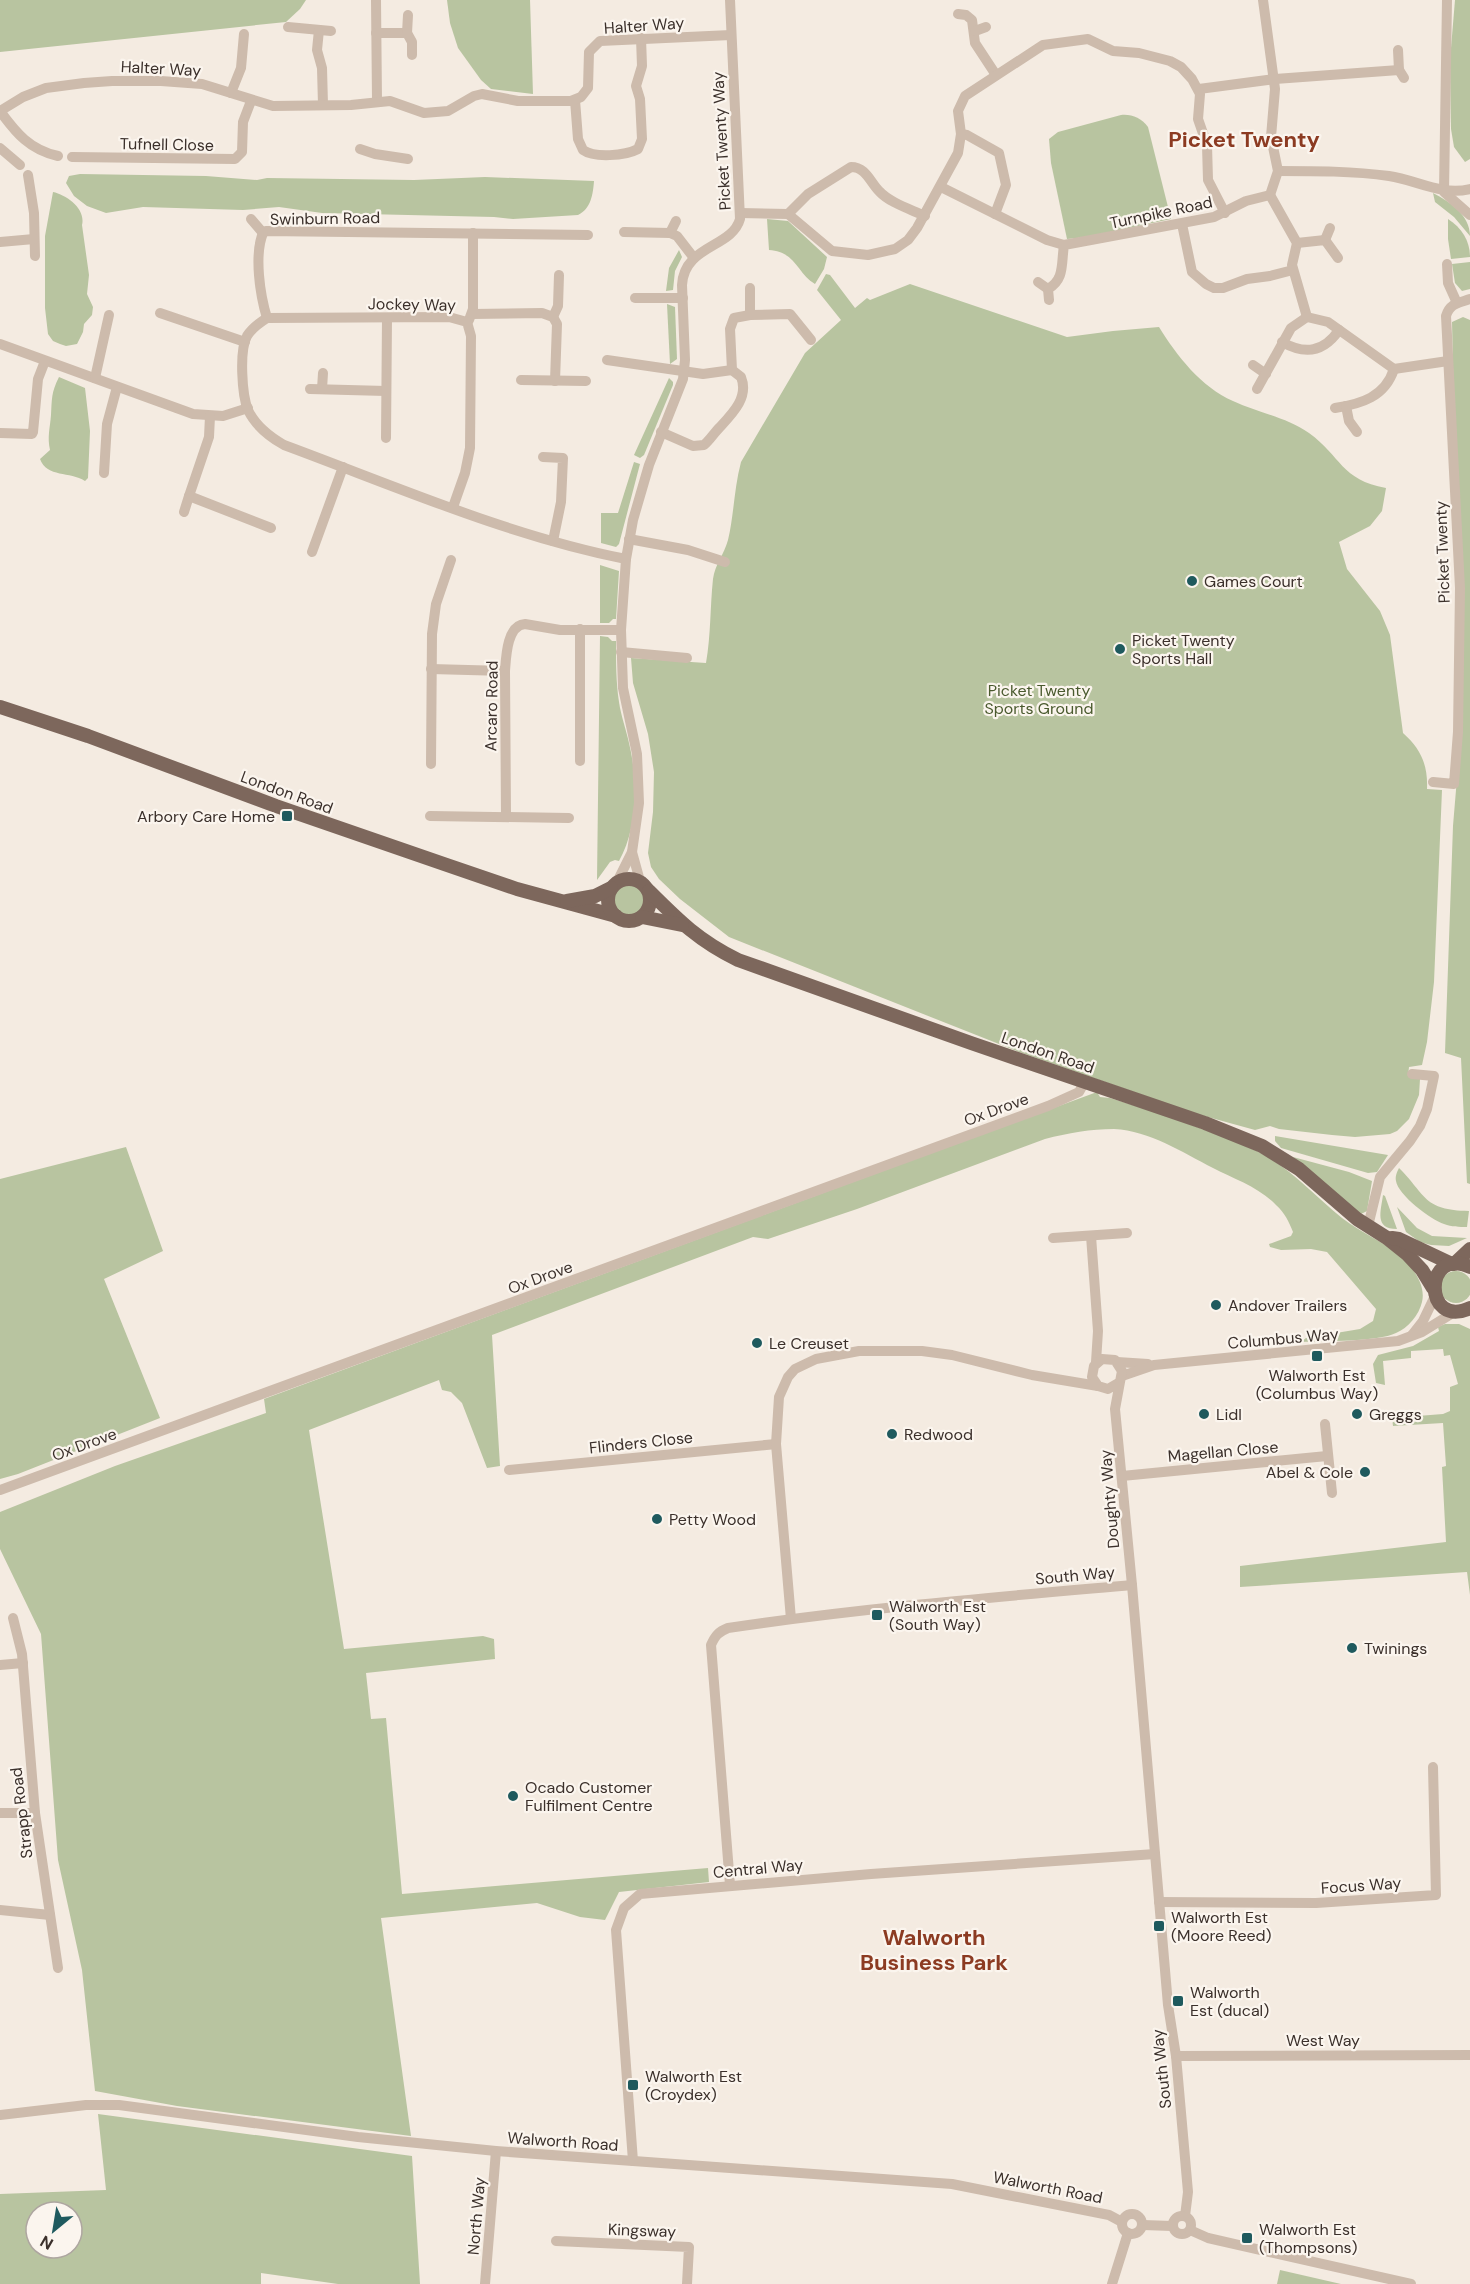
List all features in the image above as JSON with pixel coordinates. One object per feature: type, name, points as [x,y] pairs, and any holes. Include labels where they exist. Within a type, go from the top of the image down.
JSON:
[{"type":"main road","name":"London Road","points":[[0,707],[88,736],[276,806],[517,889],[629,921],[642,917],[682,925]]},
{"type":"main road","points":[[565,902],[595,896],[629,878],[645,886],[650,905],[642,917]]},
{"type":"main road","points":[[614,885],[608,900],[616,916]]},
{"type":"main road","name":"London Road","points":[[645,886],[682,925],[711,946],[738,960],[1215,1127],[1267,1148],[1299,1169],[1368,1226],[1413,1259],[1443,1307],[1464,1313]]},
{"type":"main road","name":"London Road","points":[[1387,1238],[1399,1239],[1453,1264],[1470,1267]]},
{"type":"main road","points":[[1434,1292],[1439,1272],[1453,1264],[1470,1249]]},
{"type":"street","points":[[376,0],[377,100]]},
{"type":"street","name":"Picket Twenty Way","points":[[694,258],[736,228],[740,213],[730,0]]},
{"type":"street","points":[[1263,0],[1275,79],[1271,137],[1278,171],[1270,195],[1297,243],[1293,270],[1302,293],[1307,317]]},
{"type":"street","points":[[1444,192],[1447,0]]},
{"type":"street","points":[[958,14],[970,18],[975,31],[975,43],[996,75]]},
{"type":"street","points":[[408,15],[407,33],[412,42],[412,54]]},
{"type":"street","points":[[288,27],[331,31]]},
{"type":"street","points":[[975,31],[986,27]]},
{"type":"street","points":[[319,30],[317,50],[322,69],[323,105]]},
{"type":"street","points":[[376,33],[407,33]]},
{"type":"street","points":[[231,93],[241,68],[244,34]]},
{"type":"street","name":"Halter Way","points":[[0,111],[35,92],[84,82],[176,82],[212,86],[251,101],[280,107],[351,105],[377,100],[390,101],[418,112],[431,114],[448,111],[482,94],[525,101],[575,100],[581,97],[588,88],[588,55],[593,46],[602,41],[731,35]]},
{"type":"street","points":[[575,100],[578,139],[583,150],[598,156],[631,153],[638,150],[642,139],[640,99],[636,87],[642,66],[641,39]]},
{"type":"street","points":[[740,213],[788,214],[826,248],[845,253],[868,255],[888,252],[903,244],[917,228],[958,153],[961,134],[958,115],[963,99],[1043,45],[1088,39],[1113,51],[1139,53],[1170,61],[1184,70],[1199,90],[1198,119],[1206,140],[1208,180],[1225,213]]},
{"type":"street","points":[[1199,90],[1275,79],[1402,74],[1398,50]]},
{"type":"street","name":"Tufnell Close","points":[[72,157],[235,159],[242,152],[243,122],[251,101]]},
{"type":"street","points":[[0,111],[12,129],[24,140],[42,151],[58,156]]},
{"type":"street","points":[[961,134],[999,153],[1006,185],[995,214]]},
{"type":"street","points":[[0,148],[20,165]]},
{"type":"street","points":[[360,149],[375,154],[408,159]]},
{"type":"street","points":[[788,214],[808,194],[851,167],[861,169],[884,196],[925,216]]},
{"type":"street","points":[[1278,171],[1388,176],[1411,180],[1444,192],[1470,215]]},
{"type":"street","points":[[28,175],[35,256]]},
{"type":"street","points":[[941,187],[1064,245],[1060,277],[1048,295],[1038,282]]},
{"type":"street","points":[[1444,192],[1470,189]]},
{"type":"street","name":"Turnpike Road","points":[[1064,245],[1182,224],[1225,213],[1246,201],[1270,195]]},
{"type":"street","points":[[251,219],[263,233]]},
{"type":"street","points":[[670,233],[676,221]]},
{"type":"street","points":[[1182,224],[1192,272],[1211,287],[1223,288],[1247,279],[1293,270]]},
{"type":"street","points":[[1325,240],[1330,228]]},
{"type":"street","name":"Swinburn Road","points":[[267,318],[260,285],[259,242],[266,231],[588,235]]},
{"type":"street","points":[[473,232],[469,318],[542,314],[553,317],[557,324],[555,381]]},
{"type":"street","points":[[614,885],[632,852],[638,816],[639,775],[635,743],[624,695],[621,652],[626,559],[649,465],[677,398],[684,372],[682,285],[684,273],[694,258],[676,236],[670,233],[624,232]]},
{"type":"street","points":[[0,242],[34,239]]},
{"type":"street","points":[[1297,243],[1325,240]]},
{"type":"street","points":[[1325,240],[1338,258]]},
{"type":"street","name":"Picket Twenty","points":[[1433,782],[1454,784],[1458,732],[1460,588],[1446,316],[1449,309],[1465,303],[1448,284],[1448,264]]},
{"type":"street","points":[[553,317],[558,306],[559,275]]},
{"type":"street","points":[[750,288],[750,315]]},
{"type":"street","points":[[635,298],[683,298]]},
{"type":"street","points":[[160,313],[245,342]]},
{"type":"street","points":[[732,370],[731,324],[734,318],[750,315],[790,314],[811,340]]},
{"type":"street","points":[[99,380],[100,361],[109,315]]},
{"type":"street","points":[[1257,389],[1293,325],[1307,317],[1323,320],[1340,330],[1394,369],[1448,361]]},
{"type":"street","points":[[267,318],[257,324],[245,342],[243,377],[248,408],[259,426],[275,440],[521,532],[626,559]]},
{"type":"street","name":"Jockey Way","points":[[267,318],[469,318],[471,336],[470,448],[465,473],[453,507]]},
{"type":"street","points":[[386,438],[387,318]]},
{"type":"street","points":[[1282,342],[1298,350],[1312,351],[1326,345],[1340,330]]},
{"type":"street","points":[[0,344],[193,414],[210,416],[231,414],[248,408]]},
{"type":"street","points":[[607,360],[703,374],[732,370],[738,373],[743,382],[742,398],[729,418],[704,445],[693,446],[661,432]]},
{"type":"street","points":[[0,433],[32,434],[38,379],[45,361]]},
{"type":"street","points":[[1253,365],[1266,374]]},
{"type":"street","points":[[1357,432],[1340,407],[1368,399],[1378,393],[1388,383],[1394,369]]},
{"type":"street","points":[[322,389],[323,373]]},
{"type":"street","points":[[522,380],[586,381]]},
{"type":"street","points":[[104,472],[107,424],[117,387]]},
{"type":"street","points":[[310,389],[386,391]]},
{"type":"street","points":[[184,512],[209,437],[210,416]]},
{"type":"street","points":[[543,456],[563,458],[561,502],[553,541]]},
{"type":"street","points":[[312,552],[343,467]]},
{"type":"street","points":[[189,496],[271,528]]},
{"type":"street","points":[[630,539],[688,550],[725,562]]},
{"type":"street","points":[[431,764],[432,634],[436,604],[451,560]]},
{"type":"street","name":"Arcaro Road","points":[[506,817],[506,671],[511,639],[518,625],[525,624],[549,629],[621,630]]},
{"type":"street","points":[[580,629],[580,761]]},
{"type":"street","points":[[621,652],[687,658]]},
{"type":"street","points":[[431,669],[506,671]]},
{"type":"street","points":[[430,816],[569,818]]},
{"type":"street","points":[[632,852],[645,886]]},
{"type":"street","points":[[1368,1226],[1380,1177],[1415,1135],[1427,1109],[1434,1076],[1412,1074]]},
{"type":"street","name":"Ox Drove","points":[[0,1490],[1048,1106],[1079,1092],[1084,1083]]},
{"type":"street","points":[[1053,1238],[1127,1233]]},
{"type":"street","points":[[1091,1236],[1098,1331],[1093,1380],[1101,1387]]},
{"type":"street","points":[[1412,1335],[1423,1321],[1434,1292]]},
{"type":"street","name":"Columbus Way","points":[[1113,1360],[1154,1365],[1361,1346],[1398,1341],[1464,1313]]},
{"type":"street","points":[[791,1618],[776,1444],[779,1397],[788,1377],[805,1363],[828,1356],[859,1352],[930,1352],[952,1355],[1018,1372],[1112,1388],[1121,1379],[1120,1366],[1113,1360],[1098,1331]]},
{"type":"street","points":[[1069,1382],[1102,1359],[1113,1360]]},
{"type":"street","name":"Columbus Way","points":[[1121,1379],[1154,1365]]},
{"type":"street","name":"Doughty Way","points":[[1121,1379],[1115,1409],[1132,1585]]},
{"type":"street","name":"Doughty Way","points":[[1101,1387],[1115,1409]]},
{"type":"street","points":[[1325,1424],[1332,1493]]},
{"type":"street","name":"Flinders Close","points":[[509,1470],[776,1444]]},
{"type":"street","name":"Magellan Close","points":[[1122,1476],[1327,1456]]},
{"type":"street","name":"South Way","points":[[730,1885],[711,1645],[715,1636],[728,1628],[791,1618],[1132,1585],[1168,2005],[1176,2056],[1188,2192],[1185,2216]]},
{"type":"street","name":"Strapp Road","points":[[13,1618],[19,1638],[35,1813],[58,1968]]},
{"type":"street","points":[[0,1665],[22,1663]]},
{"type":"street","name":"Focus Way","points":[[1159,1902],[1316,1903],[1436,1895],[1433,1767]]},
{"type":"street","points":[[0,1813],[35,1813]]},
{"type":"street","name":"Central Way","points":[[633,2161],[616,1930],[618,1919],[630,1900],[640,1894],[730,1885],[1155,1854]]},
{"type":"street","points":[[0,1910],[50,1915]]},
{"type":"street","name":"West Way","points":[[1176,2056],[1470,2055]]},
{"type":"street","name":"Walworth Road","points":[[0,2115],[86,2105],[118,2105],[358,2137],[496,2151],[952,2184],[1109,2215],[1122,2222],[1126,2216],[1132,2214],[1139,2216],[1143,2225],[1172,2226],[1179,2234],[1185,2234],[1190,2230],[1208,2238],[1411,2284]]},
{"type":"street","name":"North Way","points":[[485,2284],[496,2151]]},
{"type":"street","points":[[1172,2226],[1176,2218],[1185,2216],[1191,2223],[1190,2230]]},
{"type":"street","points":[[1122,2222],[1123,2229],[1128,2233],[1137,2233],[1143,2225]]},
{"type":"street","points":[[1112,2284],[1128,2233]]},
{"type":"street","name":"Kingsway","points":[[556,2241],[689,2247],[687,2284]]},
{"type":"green space","points":[[0,0],[306,0],[286,22],[0,52]]},
{"type":"green space","points":[[447,0],[530,0],[533,94],[491,89],[481,80],[458,48],[450,23]]},
{"type":"green space","points":[[1455,0],[1470,0],[1470,159],[1465,162],[1454,147],[1451,129],[1450,60]]},
{"type":"green space","points":[[1121,115],[1136,117],[1148,127],[1171,219],[1087,237],[1067,239],[1051,163],[1049,139],[1058,132]]},
{"type":"green space","points":[[80,174],[206,176],[257,180],[267,178],[414,180],[485,177],[594,181],[589,205],[578,215],[513,219],[322,213],[279,207],[243,210],[143,207],[106,213],[87,206],[74,196],[66,183],[69,176]]},
{"type":"green space","points":[[53,192],[64,196],[78,208],[81,214],[89,275],[87,294],[93,307],[92,315],[84,324],[77,344],[66,346],[53,341],[48,334],[45,308],[45,236]]},
{"type":"green space","points":[[1433,193],[1458,210],[1467,222],[1470,236],[1454,217],[1435,202]]},
{"type":"green space","points":[[767,219],[788,221],[827,257],[824,269],[815,284],[791,259],[769,250]]},
{"type":"green space","points":[[1448,219],[1464,235],[1469,246],[1470,257],[1451,259]]},
{"type":"green space","points":[[679,250],[682,257],[675,271],[673,290],[666,291],[669,268]]},
{"type":"green space","points":[[1470,262],[1470,289],[1462,291],[1455,283],[1452,264]]},
{"type":"green space","name":"Picket Twenty Sports Ground","points":[[826,274],[830,275],[855,308],[867,298],[870,300],[910,284],[1067,337],[1159,327],[1191,370],[1210,388],[1233,401],[1282,419],[1309,433],[1350,473],[1371,484],[1386,488],[1382,511],[1370,526],[1339,542],[1347,569],[1380,611],[1390,635],[1403,733],[1419,751],[1425,765],[1427,789],[1442,790],[1434,982],[1427,1042],[1422,1065],[1409,1067],[1408,1076],[1420,1079],[1419,1095],[1409,1119],[1397,1131],[1390,1134],[1355,1137],[1279,1129],[1270,1126],[1255,1130],[1197,1114],[1019,1052],[729,937],[680,899],[659,879],[651,867],[648,853],[653,812],[654,772],[648,734],[633,683],[631,658],[706,663],[713,579],[728,540],[741,462],[805,353],[841,320],[817,290]]},
{"type":"green space","points":[[667,304],[675,307],[677,359],[670,364]]},
{"type":"green space","points":[[1463,317],[1470,320],[1470,1184],[1467,1183],[1461,1058],[1445,1053],[1453,826],[1461,730],[1452,322]]},
{"type":"green space","points":[[59,377],[85,388],[90,431],[88,478],[85,481],[53,472],[43,465],[40,459],[50,450],[52,400]]},
{"type":"green space","points":[[669,378],[673,385],[644,455],[640,458],[634,455]]},
{"type":"green space","points":[[634,462],[640,464],[619,544],[616,547],[601,543],[601,513],[618,513]]},
{"type":"green space","points":[[600,565],[619,571],[616,619],[609,623],[600,623]]},
{"type":"green space","points":[[600,636],[616,641],[618,694],[632,757],[635,788],[633,818],[625,848],[619,861],[610,862],[597,880]]},
{"type":"green space","points":[[629,882],[641,887],[646,899],[641,911],[629,916],[617,911],[612,899],[617,887]]},
{"type":"green space","points":[[1097,1092],[1100,1097],[1141,1107],[1216,1134],[1275,1162],[1342,1218],[1389,1247],[1407,1262],[1421,1284],[1423,1296],[1416,1316],[1405,1328],[1388,1336],[1364,1340],[1301,1342],[1306,1338],[1360,1329],[1373,1321],[1376,1309],[1327,1252],[1311,1249],[1281,1250],[1270,1247],[1269,1244],[1291,1236],[1293,1232],[1279,1208],[1262,1193],[1246,1184],[1153,1138],[1114,1129],[1088,1131],[1045,1139],[857,1209],[768,1239],[753,1237],[492,1335],[500,1466],[487,1468],[462,1403],[451,1392],[442,1390],[439,1380],[309,1430],[344,1649],[483,1636],[494,1639],[495,1659],[366,1673],[371,1719],[386,1718],[402,1894],[708,1868],[709,1882],[619,1892],[605,1920],[580,1917],[537,1903],[381,1918],[411,2136],[177,2106],[95,2091],[82,1970],[58,1860],[41,1634],[0,1549],[0,1512],[115,1466],[266,1413],[264,1399]]},
{"type":"green space","points":[[1275,1136],[1388,1155],[1377,1172],[1368,1173],[1281,1148],[1275,1141]]},
{"type":"green space","points":[[126,1147],[163,1251],[104,1279],[160,1418],[0,1479],[0,1179]]},
{"type":"green space","points":[[1293,1157],[1349,1172],[1372,1181],[1367,1211],[1361,1214]]},
{"type":"green space","points":[[1399,1168],[1427,1200],[1443,1208],[1469,1211],[1467,1227],[1444,1224],[1431,1218],[1416,1206],[1398,1187],[1396,1177]]},
{"type":"green space","points":[[1383,1195],[1397,1229],[1385,1226],[1382,1222],[1380,1213]]},
{"type":"green space","points":[[1397,1207],[1417,1228],[1432,1236],[1467,1238],[1449,1246],[1420,1242],[1406,1232]]},
{"type":"green space","points":[[1456,1271],[1467,1276],[1472,1287],[1467,1298],[1456,1303],[1445,1298],[1440,1287],[1445,1276]]},
{"type":"green space","points":[[1445,1324],[1459,1324],[1470,1329],[1470,1595],[1467,1572],[1240,1587],[1240,1566],[1446,1542],[1442,1467],[1446,1466],[1443,1423],[1393,1426],[1392,1418],[1443,1414],[1450,1411],[1450,1387],[1458,1384],[1450,1355],[1444,1356],[1443,1349],[1411,1351],[1411,1358],[1383,1361],[1385,1385],[1376,1383],[1373,1364],[1378,1355],[1413,1346],[1439,1331],[1438,1327]]},
{"type":"green space","points":[[98,2114],[412,2156],[420,2284],[338,2284],[261,2273],[261,2284],[0,2284],[0,2194],[106,2190]]},
{"type":"green space","points":[[1280,2270],[1341,2284],[1277,2284]]},
{"type":"place","name":"Games Court","points":[[1192,581]]},
{"type":"place","name":"Picket Twenty Sports Hall","points":[[1120,649]]},
{"type":"place","name":"Arbory Care Home","points":[[287,816]]},
{"type":"place","name":"Andover Trailers","points":[[1216,1305]]},
{"type":"place","name":"Le Creuset","points":[[757,1343]]},
{"type":"place","name":"Walworth Est (Columbus Way)","points":[[1317,1356]]},
{"type":"place","name":"Lidl","points":[[1204,1414]]},
{"type":"place","name":"Greggs","points":[[1357,1414]]},
{"type":"place","name":"Redwood","points":[[892,1434]]},
{"type":"place","name":"Abel & Cole","points":[[1365,1472]]},
{"type":"place","name":"Petty Wood","points":[[657,1519]]},
{"type":"place","name":"Walworth Est (South Way)","points":[[877,1615]]},
{"type":"place","name":"Twinings","points":[[1352,1648]]},
{"type":"place","name":"Ocado Customer Fulfilment Centre","points":[[513,1796]]},
{"type":"place","name":"Walworth Est (Moore Reed)","points":[[1159,1926]]},
{"type":"place","name":"Walworth Est (ducal)","points":[[1178,2001]]},
{"type":"place","name":"Walworth Est (Croydex)","points":[[633,2085]]},
{"type":"place","name":"Walworth Est (Thompsons)","points":[[1247,2238]]},
{"type":"district","name":"Picket Twenty","points":[[1244,139]]},
{"type":"district","name":"Walworth Business Park","points":[[934,1950]]}]
